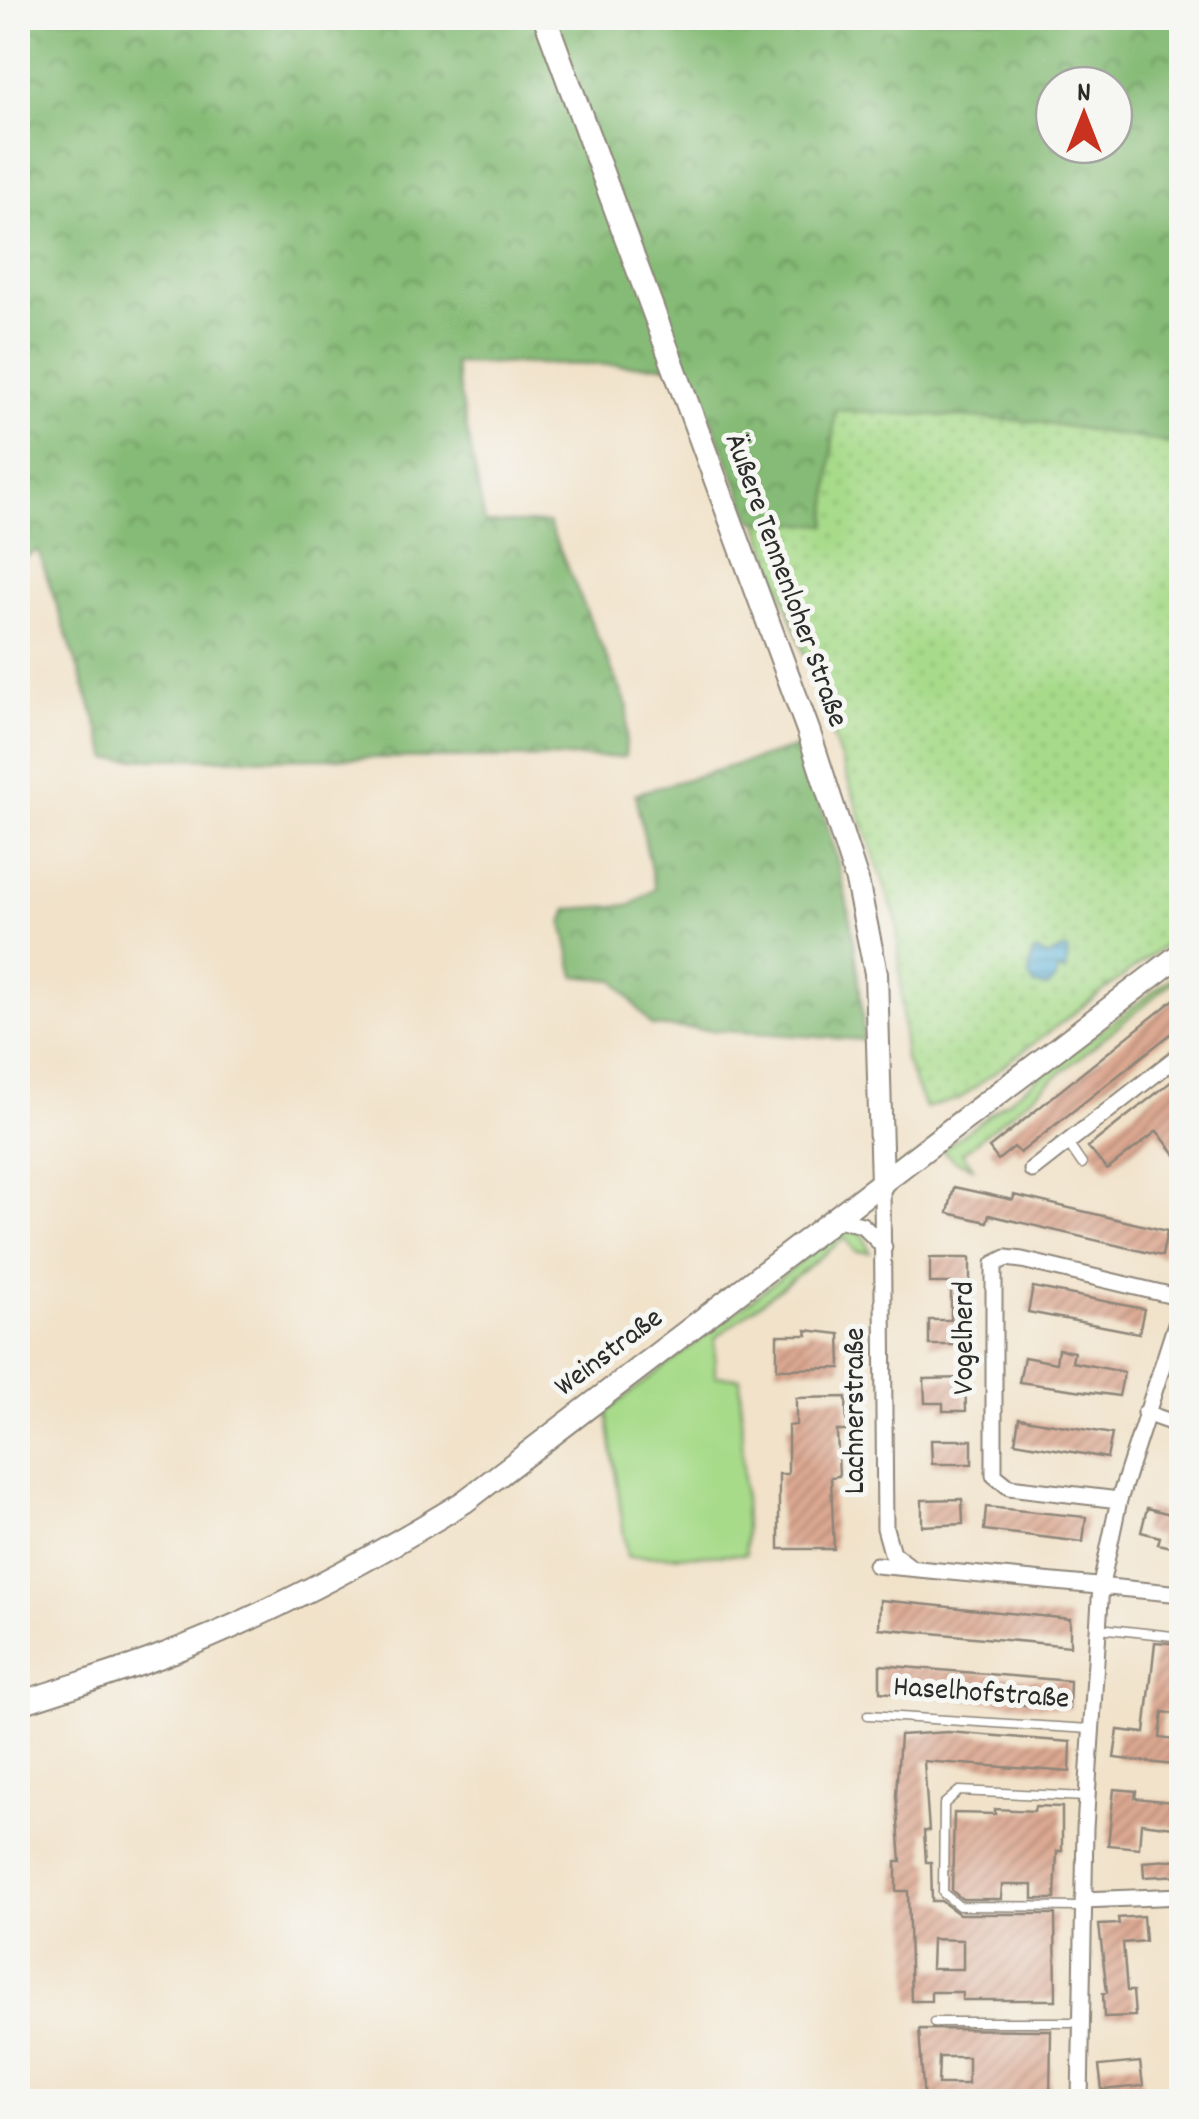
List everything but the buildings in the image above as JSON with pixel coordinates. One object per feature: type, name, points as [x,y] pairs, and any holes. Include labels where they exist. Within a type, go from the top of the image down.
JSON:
[{"type":"main road","name":"Äußere Tennenloher Straße","points":[[544,18],[808,730],[857,881],[876,973],[882,1184]]},
{"type":"main road","name":"Weinstraße","points":[[18,1704],[176,1650],[306,1594],[464,1502],[1182,953]]},
{"type":"street","points":[[1032,1170],[1182,1053]]},
{"type":"street","name":"Lachnerstraße","points":[[882,1184],[885,1528],[892,1553],[908,1566]]},
{"type":"street","points":[[837,1219],[862,1225],[884,1247]]},
{"type":"street","name":"Vogelherd","points":[[1119,1500],[1009,1487],[994,1475],[994,1264],[1006,1258],[1022,1260],[1182,1298]]},
{"type":"street","points":[[1101,1585],[1119,1500],[1182,1305]]},
{"type":"street","points":[[1145,1414],[1182,1426]]},
{"type":"street","points":[[876,1566],[1182,1594]]},
{"type":"street","name":"Haselhofstraße","points":[[1080,2102],[1086,1797],[1101,1585]]},
{"type":"street","points":[[1083,1903],[1182,1896]]},
{"type":"lane","points":[[1068,1142],[1082,1164]]},
{"type":"lane","points":[[1098,1628],[1182,1637]]},
{"type":"lane","name":"Haselhofstraße","points":[[868,1715],[1090,1729]]},
{"type":"lane","points":[[1083,1903],[959,1906],[944,1892],[944,1804],[959,1791],[1086,1797]]},
{"type":"lane","points":[[934,2022],[1081,2022]]},
{"type":"green space","points":[[18,18],[1181,18],[1181,445],[1039,422],[835,410],[827,526],[758,521],[752,520],[690,366],[454,363],[485,523],[548,523],[628,707],[625,757],[109,759],[38,550],[18,562]]},
{"type":"green space","points":[[835,410],[1039,422],[1181,445],[1181,933],[959,1099],[925,1108],[905,1060],[897,921],[758,521],[827,525]]},
{"type":"green space","points":[[798,747],[836,854],[852,927],[864,1040],[652,1026],[615,980],[575,976],[563,923],[568,909],[631,905],[655,889],[635,794]]},
{"type":"green space","points":[[1181,971],[1181,975],[962,1153],[973,1167],[955,1161],[942,1150]]},
{"type":"green space","points":[[842,1230],[863,1234],[870,1252],[855,1251],[845,1238],[715,1338],[715,1376],[740,1378],[746,1554],[627,1557],[607,1411]]},
{"type":"water","points":[[1037,951],[1048,957],[1068,951],[1066,972],[1057,970],[1056,979],[1048,987],[1034,985],[1029,976],[1032,954]]}]
